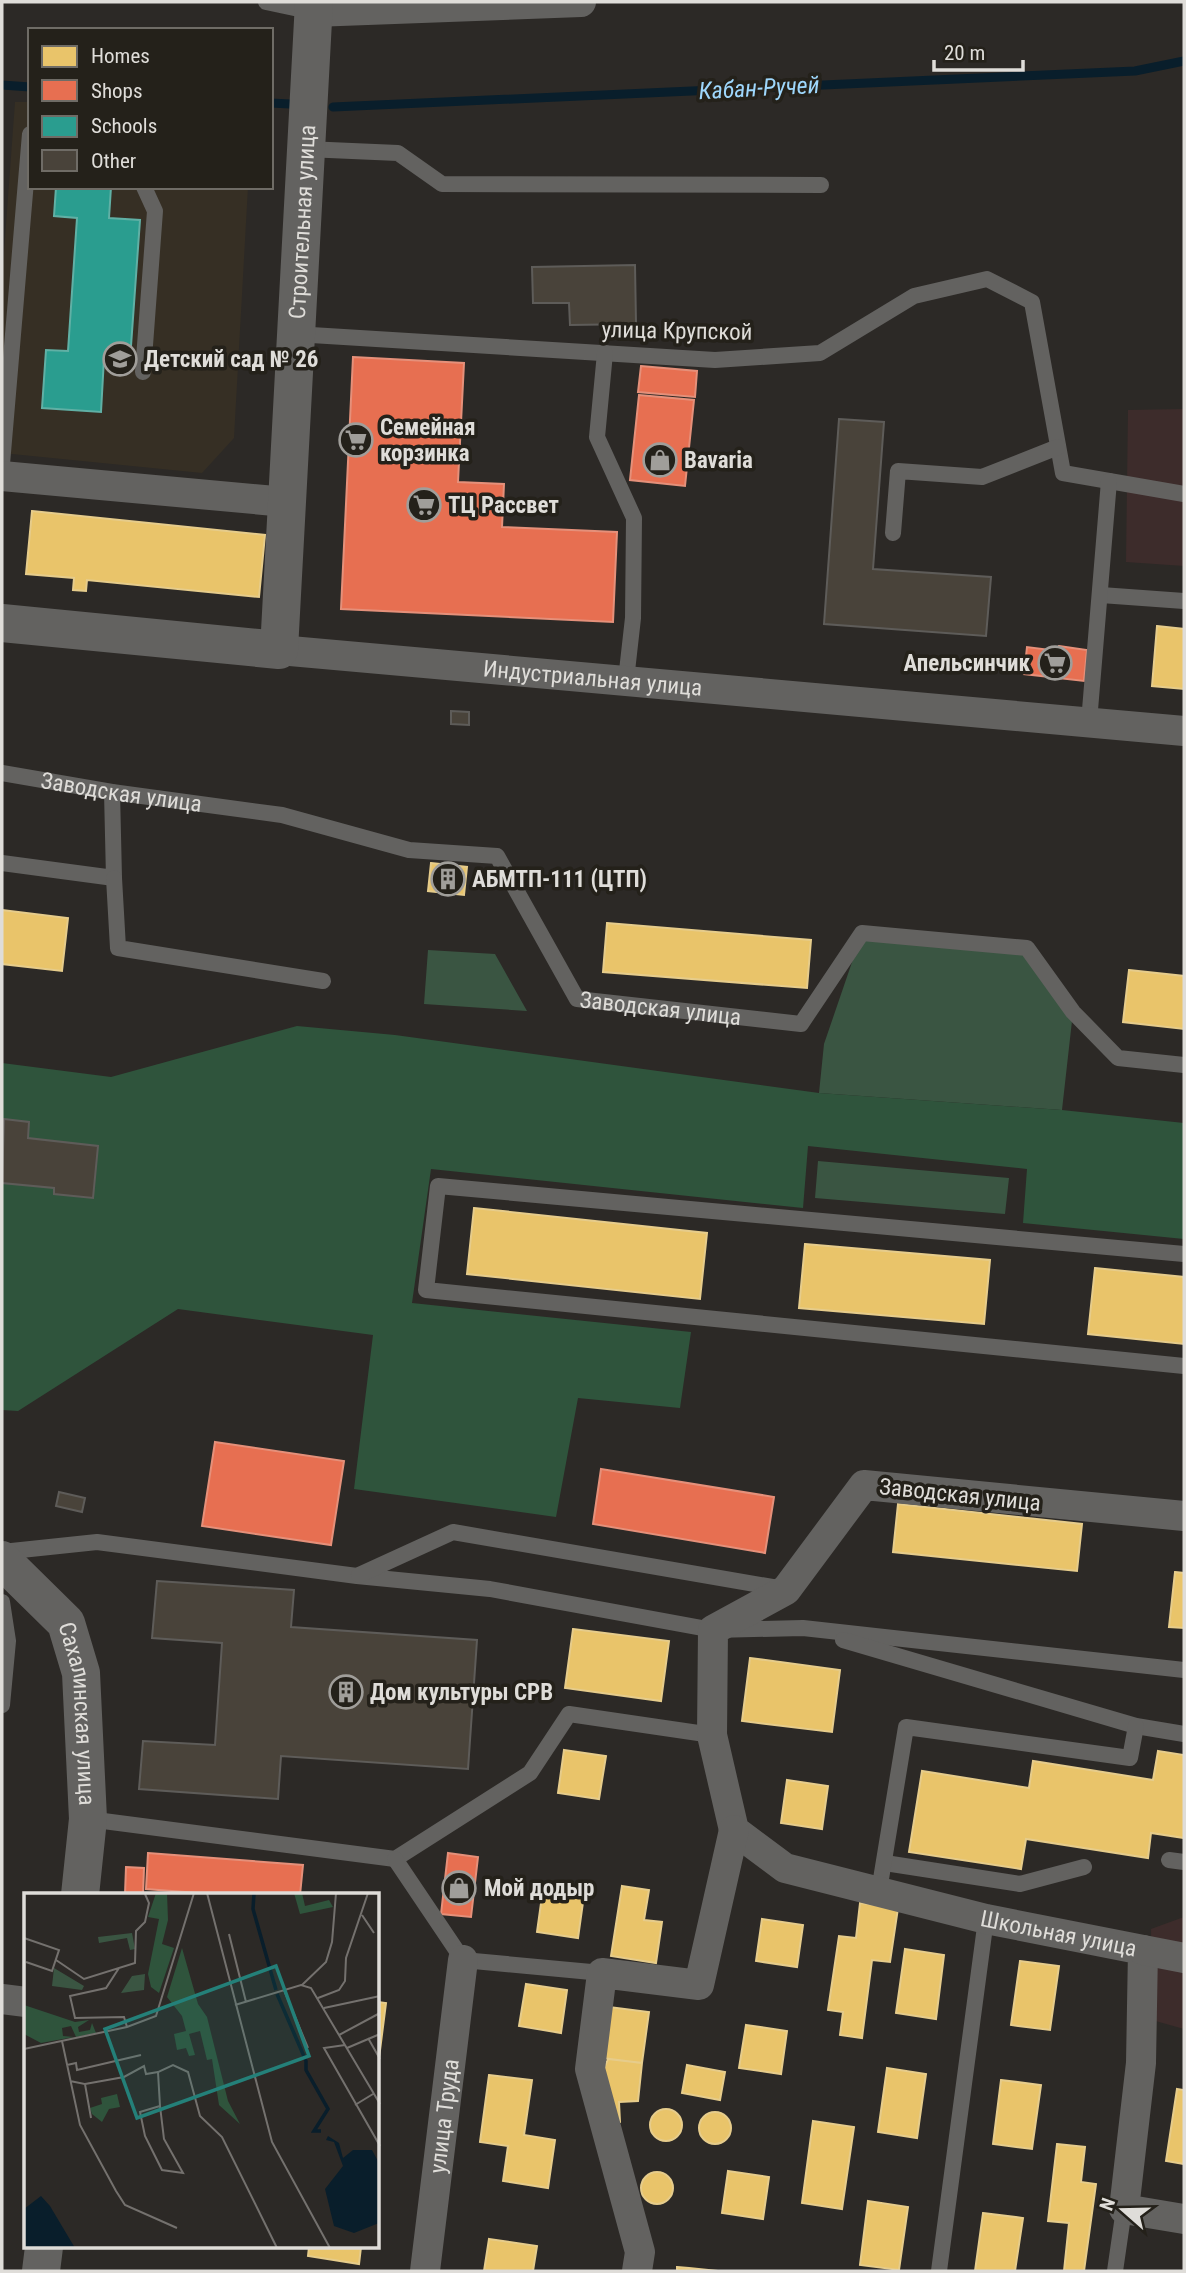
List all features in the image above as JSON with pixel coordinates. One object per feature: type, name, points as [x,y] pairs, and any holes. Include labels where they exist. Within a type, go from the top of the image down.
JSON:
[{"type":"street","points":[[314,7],[581,2]]},
{"type":"street","name":"Строительная улица","points":[[279,650],[314,7]]},
{"type":"street","points":[[2,476],[286,502]]},
{"type":"street","name":"Индустриальная улица","points":[[2,623],[1184,731]]},
{"type":"street","name":"Заводская улица","points":[[713,1629],[786,1590],[864,1485],[1184,1517]]},
{"type":"street","name":"Сахалинская улица","points":[[2,1560],[66,1623],[81,1673],[88,1819],[80,1893]]},
{"type":"street","points":[[637,2271],[640,2252],[590,2069],[601,1973],[699,1985],[734,1830],[712,1735],[713,1629]]},
{"type":"street","name":"Школьная улица","points":[[734,1830],[785,1868],[986,1919],[1143,1950],[1141,2063],[1124,2209]]},
{"type":"street","points":[[1143,1950],[1184,1958]]},
{"type":"street","name":"улица Труда","points":[[425,2271],[463,1960]]},
{"type":"street","points":[[2,1999],[24,2002]]},
{"type":"street","points":[[1124,2209],[1184,2219]]},
{"type":"street","points":[[41,2271],[44,2248]]},
{"type":"lane","points":[[266,2],[314,7]]},
{"type":"lane","points":[[306,149],[398,153],[442,184],[821,185]]},
{"type":"lane","points":[[2,464],[28,158]]},
{"type":"lane","points":[[143,372],[155,211],[145,189]]},
{"type":"lane","name":"улица Крупской","points":[[295,334],[715,360],[820,353],[914,296],[987,279],[1032,302],[1063,472],[1184,494]]},
{"type":"lane","points":[[604,353],[597,437],[634,518],[633,618],[626,680]]},
{"type":"lane","points":[[893,533],[898,471],[982,477],[1058,447]]},
{"type":"lane","points":[[1089,722],[1109,481]]},
{"type":"lane","points":[[1101,595],[1184,601]]},
{"type":"lane","name":"Заводская улица","points":[[2,773],[112,792],[282,815],[409,850],[497,856],[577,999],[802,1024],[862,933],[1027,948],[1073,1012],[1118,1058],[1184,1065]]},
{"type":"lane","points":[[112,792],[118,948],[323,981]]},
{"type":"lane","points":[[2,863],[114,878]]},
{"type":"lane","points":[[1184,1254],[439,1186],[426,1290],[1184,1366]]},
{"type":"lane","points":[[356,1576],[453,1532],[786,1590]]},
{"type":"lane","points":[[2,1552],[97,1542],[356,1576],[490,1589],[713,1629],[803,1628],[1184,1670]]},
{"type":"lane","points":[[2,1610],[8,1642],[2,1705]]},
{"type":"lane","points":[[803,1628],[1136,1727],[1184,1734]]},
{"type":"lane","points":[[88,1819],[395,1859],[530,1773],[569,1714],[712,1735]]},
{"type":"lane","points":[[879,1892],[906,1727],[1130,1758],[1136,1727]]},
{"type":"lane","points":[[395,1859],[463,1960],[601,1973]]},
{"type":"lane","points":[[885,1863],[1020,1884],[1084,1867]]},
{"type":"lane","points":[[939,2271],[986,1919]]},
{"type":"lane","points":[[1115,2271],[1124,2209]]},
{"type":"shaded area","name":"Детский сад № 26","points":[[15,102],[28,102],[28,189],[248,189],[234,438],[202,473],[2,453],[2,279]]},
{"type":"shaded area","points":[[1184,409],[1184,566],[1126,562],[1128,410]]},
{"type":"shaded area","points":[[1184,1917],[1184,2029],[1152,2020],[1151,1929]]},
{"type":"green space","points":[[862,933],[1027,948],[1073,1012],[1062,1110],[819,1093],[824,1044]]},
{"type":"green space","points":[[428,950],[495,954],[527,1011],[424,1004]]},
{"type":"green space","points":[[297,1026],[395,1035],[819,1093],[1062,1110],[1184,1123],[1184,1239],[1023,1223],[1027,1169],[808,1146],[803,1208],[431,1169],[412,1303],[691,1332],[680,1408],[578,1398],[556,1517],[354,1489],[373,1335],[178,1309],[18,1411],[2,1410],[2,1063],[111,1077]]},
{"type":"green space","points":[[818,1161],[1009,1178],[1005,1214],[815,1198]]},
{"type":"building: Homes","points":[[32,511],[265,535],[259,597],[87,580],[86,591],[73,590],[74,578],[26,574]]},
{"type":"building: Homes","points":[[1157,626],[1184,629],[1184,689],[1152,686]]},
{"type":"building: Homes","name":"АБМТП-111 (ЦТП)","points":[[431,863],[467,867],[464,895],[428,891]]},
{"type":"building: Homes","points":[[2,910],[68,918],[62,971],[2,964]]},
{"type":"building: Homes","points":[[607,923],[811,940],[807,988],[603,972]]},
{"type":"building: Homes","points":[[1129,970],[1184,976],[1184,1029],[1123,1022]]},
{"type":"building: Homes","points":[[474,1208],[707,1233],[700,1299],[467,1274]]},
{"type":"building: Homes","points":[[805,1244],[990,1260],[984,1324],[799,1308]]},
{"type":"building: Homes","points":[[1095,1268],[1184,1277],[1184,1344],[1088,1334]]},
{"type":"building: Homes","points":[[898,1504],[1082,1524],[1077,1571],[893,1552]]},
{"type":"building: Homes","points":[[1175,1572],[1184,1573],[1184,1628],[1169,1627]]},
{"type":"building: Homes","points":[[573,1629],[669,1641],[661,1701],[565,1688]]},
{"type":"building: Homes","points":[[750,1658],[840,1670],[832,1732],[742,1721]]},
{"type":"building: Homes","points":[[564,1750],[606,1756],[599,1799],[558,1793]]},
{"type":"building: Homes","points":[[1158,1751],[1184,1755],[1184,1838],[1151,1833],[1148,1858],[1026,1839],[1021,1869],[909,1852],[922,1771],[1029,1788],[1033,1761],[1153,1780]]},
{"type":"building: Homes","points":[[787,1780],[828,1786],[822,1829],[781,1823]]},
{"type":"building: Homes","points":[[622,1886],[649,1890],[644,1920],[662,1922],[656,1963],[611,1956]]},
{"type":"building: Homes","points":[[543,1889],[584,1895],[578,1938],[537,1932]]},
{"type":"building: Homes","points":[[860,1903],[898,1908],[890,1962],[872,1960],[862,2038],[840,2035],[843,2012],[828,2010],[839,1936],[856,1938]]},
{"type":"building: Homes","points":[[762,1919],[803,1925],[797,1967],[756,1961]]},
{"type":"building: Homes","points":[[905,1949],[944,1955],[936,2019],[896,2013]]},
{"type":"building: Homes","points":[[1020,1961],[1059,1966],[1050,2030],[1011,2025]]},
{"type":"building: Homes","points":[[526,1984],[567,1990],[561,2033],[519,2026]]},
{"type":"building: Homes","points":[[380,2002],[386,2003],[380,2050]]},
{"type":"building: Homes","points":[[609,2007],[649,2012],[642,2063],[602,2058]]},
{"type":"building: Homes","points":[[746,2025],[787,2031],[781,2074],[739,2068]]},
{"type":"building: Homes","points":[[608,2059],[642,2063],[638,2101],[619,2102],[620,2122],[611,2124],[601,2075]]},
{"type":"building: Homes","points":[[687,2065],[725,2072],[720,2100],[682,2093]]},
{"type":"building: Homes","points":[[887,2068],[926,2074],[917,2138],[878,2132]]},
{"type":"building: Homes","points":[[489,2075],[532,2080],[524,2135],[555,2140],[548,2188],[503,2181],[508,2146],[480,2142]]},
{"type":"building: Homes","points":[[1001,2080],[1041,2085],[1032,2149],[993,2144]]},
{"type":"building: Homes","points":[[1177,2089],[1184,2090],[1184,2164],[1166,2161]]},
{"type":"building: Homes","points":[[666,2109],[677,2114],[682,2125],[677,2136],[666,2141],[655,2136],[650,2125],[655,2114]]},
{"type":"building: Homes","points":[[715,2112],[726,2117],[731,2128],[726,2139],[715,2144],[704,2139],[699,2128],[704,2117]]},
{"type":"building: Homes","points":[[813,2121],[854,2127],[842,2209],[802,2203]]},
{"type":"building: Homes","points":[[1057,2144],[1085,2147],[1081,2182],[1096,2184],[1084,2271],[1064,2271],[1069,2223],[1048,2221]]},
{"type":"building: Homes","points":[[728,2171],[769,2177],[763,2219],[722,2213]]},
{"type":"building: Homes","points":[[657,2172],[668,2177],[673,2188],[668,2199],[657,2204],[646,2199],[641,2188],[646,2177]]},
{"type":"building: Homes","points":[[868,2201],[908,2207],[899,2270],[860,2265]]},
{"type":"building: Homes","points":[[983,2213],[1023,2218],[1015,2271],[975,2271]]},
{"type":"building: Homes","points":[[489,2239],[537,2246],[533,2271],[484,2271]]},
{"type":"building: Homes","points":[[309,2248],[361,2248],[359,2264],[308,2256]]},
{"type":"building: Homes","points":[[677,2267],[689,2268],[718,2271],[677,2271]]},
{"type":"building: Shops","name":"ТЦ Рассвет","points":[[353,357],[464,363],[458,482],[504,484],[502,527],[617,532],[613,622],[341,609]]},
{"type":"building: Shops","points":[[641,366],[697,371],[695,397],[638,392]]},
{"type":"building: Shops","name":"Bavaria","points":[[639,395],[694,400],[685,486],[630,480]]},
{"type":"building: Shops","name":"Апельсинчик","points":[[1059,646],[1087,650],[1084,681],[1024,674],[1027,647],[1058,651]]},
{"type":"building: Shops","points":[[215,1442],[344,1461],[331,1545],[202,1526]]},
{"type":"building: Shops","points":[[601,1469],[774,1497],[765,1553],[593,1524]]},
{"type":"building: Shops","points":[[148,1853],[303,1865],[300,1893],[198,1893],[146,1889]]},
{"type":"building: Shops","name":"Мой додыр","points":[[448,1853],[478,1857],[471,1917],[441,1914]]},
{"type":"building: Shops","points":[[126,1867],[144,1868],[143,1893],[125,1893]]},
{"type":"building: Schools","points":[[56,189],[111,189],[109,218],[140,220],[130,360],[104,358],[101,412],[42,408],[46,350],[68,351],[77,218],[54,216]]},
{"type":"building: Other","points":[[635,265],[636,324],[570,325],[569,303],[533,303],[532,267]]},
{"type":"building: Other","points":[[839,419],[884,422],[873,569],[991,577],[986,636],[824,624]]},
{"type":"building: Other","points":[[451,711],[469,712],[469,725],[451,724]]},
{"type":"building: Other","points":[[4,1119],[29,1122],[28,1138],[98,1146],[93,1198],[54,1194],[54,1188],[2,1183]]},
{"type":"building: Other","points":[[59,1492],[85,1498],[82,1512],[56,1506]]},
{"type":"building: Other","name":"Дом культуры СРВ","points":[[157,1581],[294,1590],[291,1627],[477,1640],[468,1769],[281,1756],[278,1799],[139,1789],[143,1741],[215,1745],[222,1643],[152,1638]]},
{"type":"waterway","name":"Кабан-Ручей","points":[[333,107],[1135,71],[1184,61]]},
{"type":"waterway","name":"Кабан-Ручей","points":[[2,85],[28,87]]},
{"type":"waterway","name":"Кабан-Ручей","points":[[273,103],[290,104]]},
{"type":"place","name":"Детский сад № 26","points":[[120,359]]},
{"type":"place","name":"Семейная корзинка","points":[[356,440]]},
{"type":"place","name":"Bavaria","points":[[660,460]]},
{"type":"place","name":"ТЦ Рассвет","points":[[424,505]]},
{"type":"place","name":"Апельсинчик","points":[[1055,663]]},
{"type":"place","name":"АБМТП-111 (ЦТП)","points":[[448,879]]},
{"type":"place","name":"Дом культуры СРВ","points":[[346,1692]]},
{"type":"place","name":"Мой додыр","points":[[459,1888]]}]
